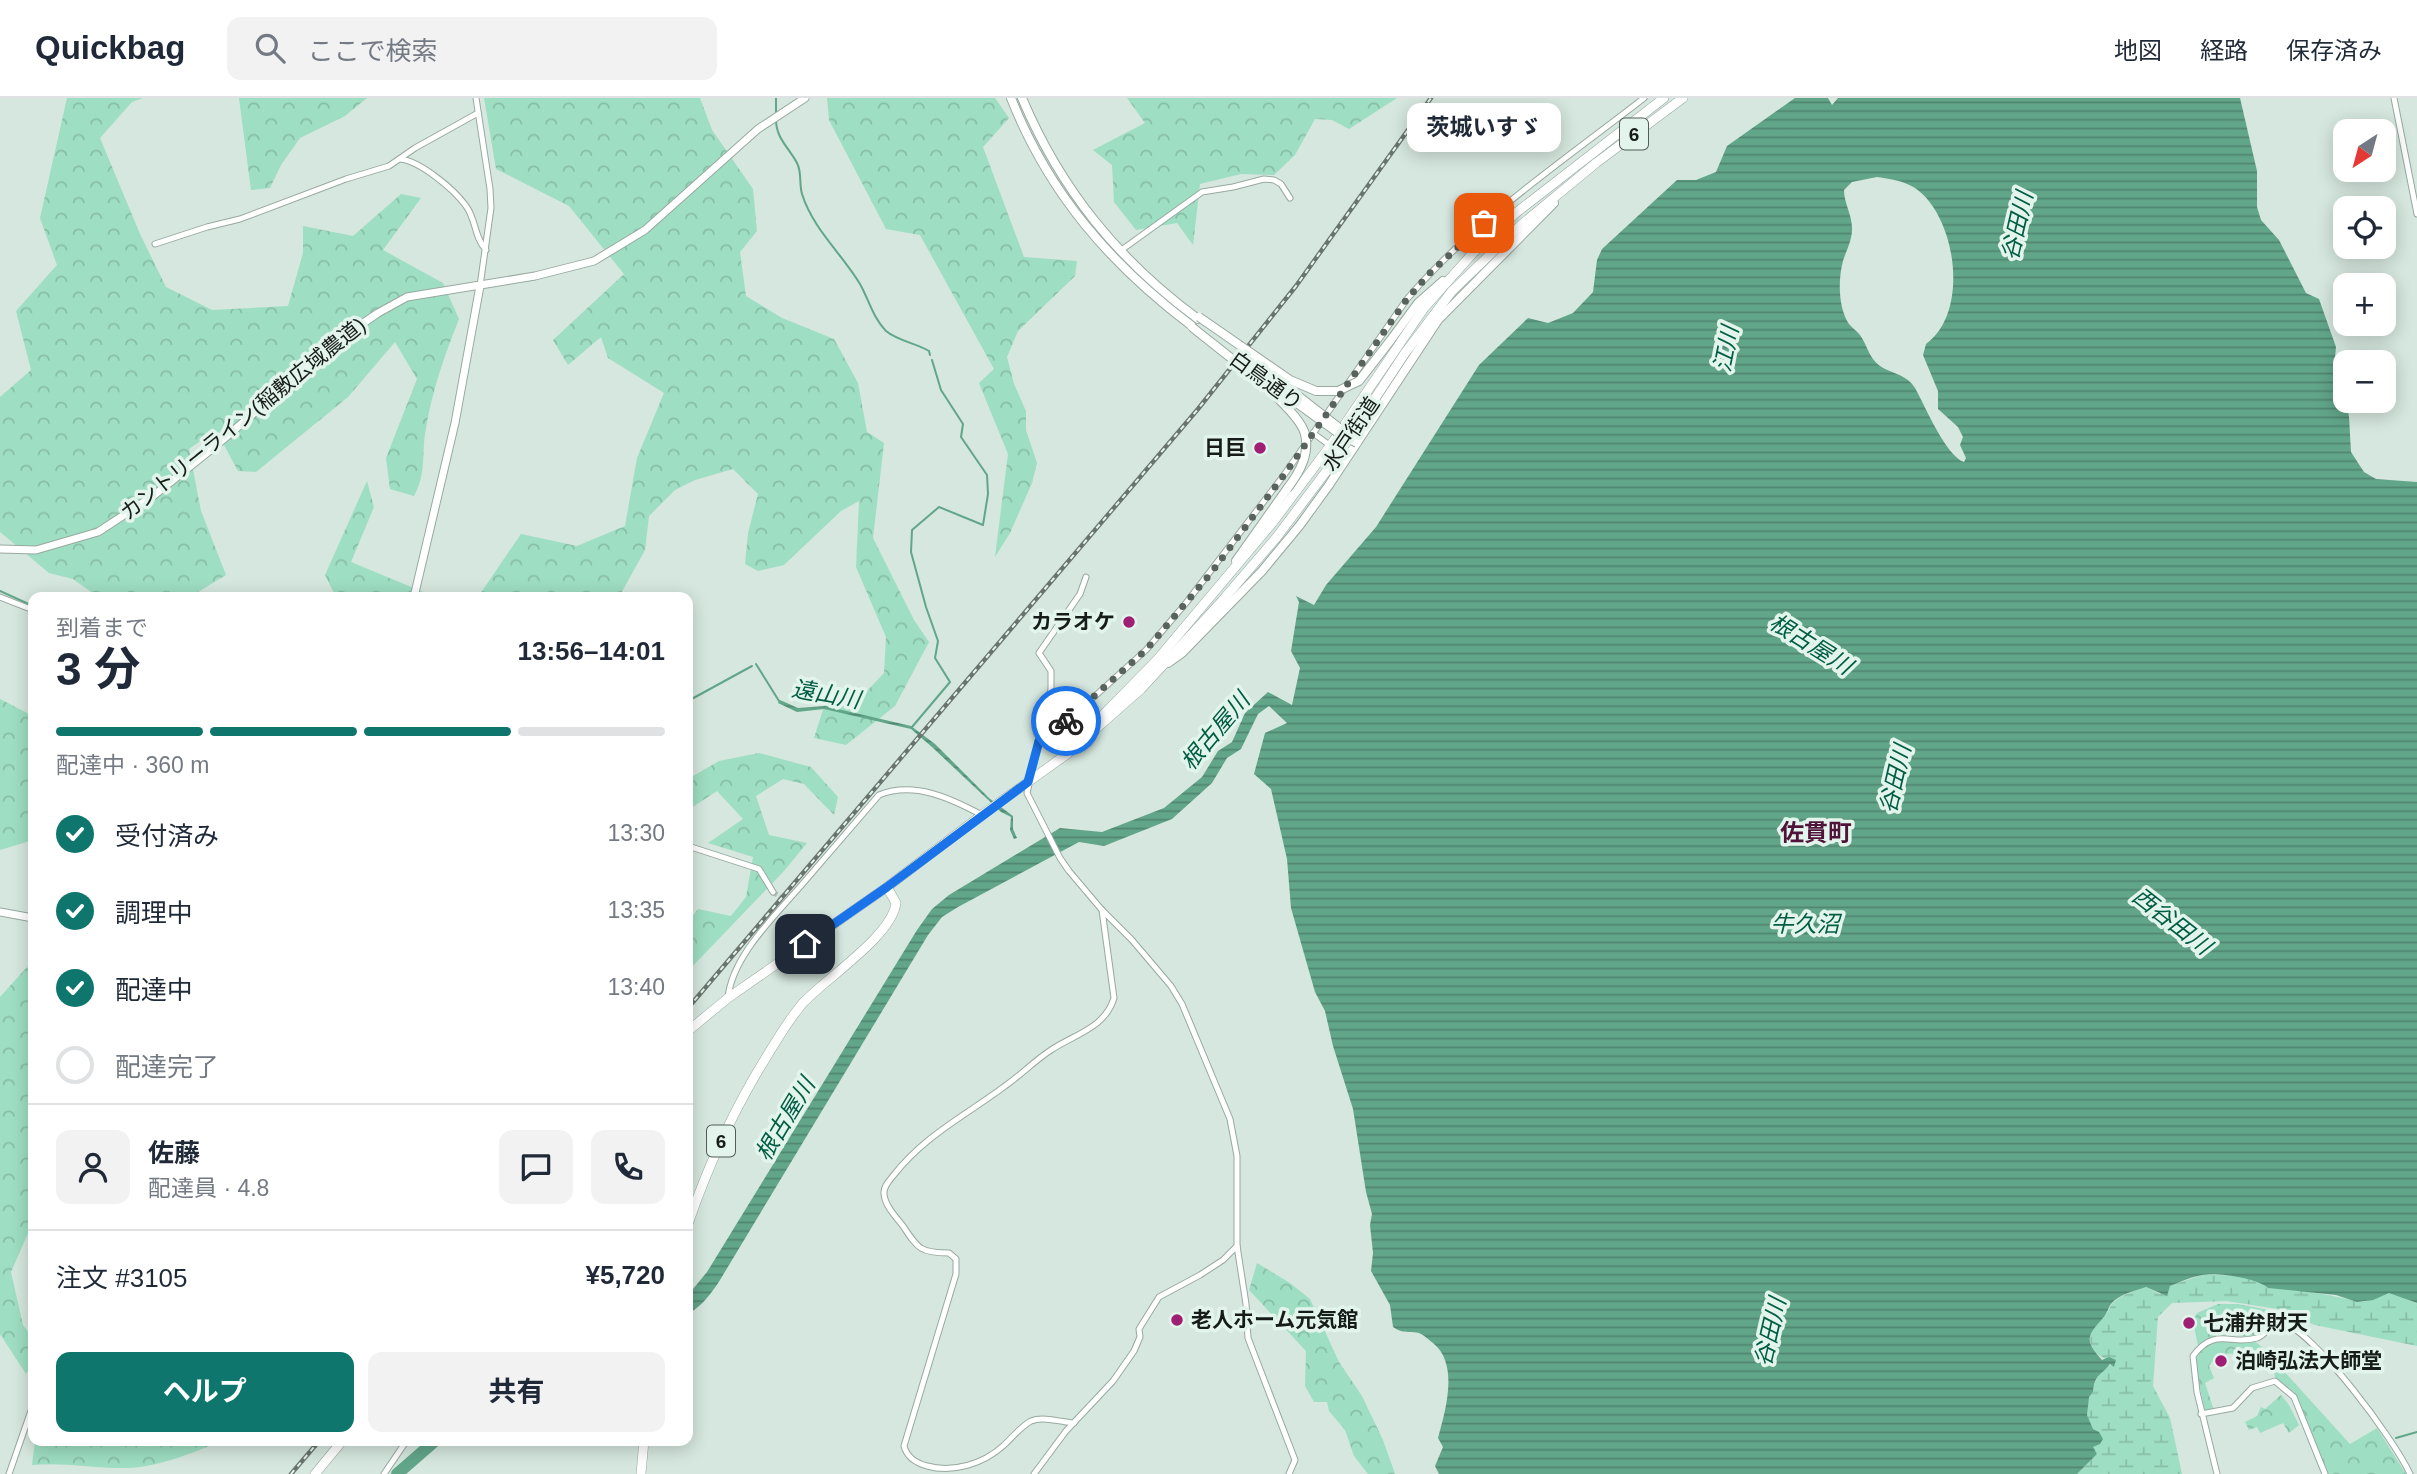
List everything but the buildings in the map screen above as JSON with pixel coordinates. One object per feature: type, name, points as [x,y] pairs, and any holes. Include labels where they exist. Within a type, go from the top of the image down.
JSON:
[{"type":"highway","name":"水戸街道","points":[[1161,663],[1330,446],[1424,308],[1473,253],[1517,212],[1652,102],[1664,98]]},
{"type":"highway","name":"水戸街道","points":[[693,1027],[728,998],[887,887],[982,814],[1067,754],[1161,663],[1276,538],[1339,452],[1405,353],[1452,291],[1521,225],[1683,98]]},
{"type":"highway","name":"6","points":[[693,1212],[729,1125],[763,1062],[802,1004],[858,954],[890,920],[896,904],[887,887]]},
{"type":"highway","points":[[319,1472],[338,1446]]},
{"type":"highway","points":[[641,1474],[643,1446]]},
{"type":"main road","name":"白鳥通り","points":[[1011,98],[1046,170],[1083,224],[1140,285],[1178,310],[1340,435],[1357,443]]},
{"type":"main road","name":"白鳥通り","points":[[1022,98],[1055,166],[1092,220],[1178,310]]},
{"type":"main road","points":[[1161,663],[1182,653],[1262,571],[1307,515],[1438,320],[1586,172]]},
{"type":"main road","points":[[1195,323],[1290,380],[1316,391],[1338,391],[1359,381],[1418,303],[1473,253]]},
{"type":"main road","points":[[1195,323],[1296,416],[1304,432],[1306,451],[1300,469],[1213,596]]},
{"type":"street","points":[[415,592],[455,424],[491,208],[476,98]]},
{"type":"street","name":"カントリーライン(稲敷広域農道)","points":[[0,549],[36,550],[98,532],[153,496],[342,337],[407,297],[535,276],[594,261],[645,230],[758,129],[805,98]]},
{"type":"street","points":[[1039,741],[1087,703],[1146,650],[1211,573],[1407,299],[1430,273],[1525,188],[1644,98]]},
{"type":"street","points":[[2393,98],[2417,214]]},
{"type":"street","points":[[155,244],[240,219],[346,179],[389,166],[415,148],[478,113]]},
{"type":"street","points":[[400,159],[420,166],[466,206],[479,243],[485,250]]},
{"type":"street","points":[[1120,251],[1202,192],[1264,179],[1281,184],[1290,198]]},
{"type":"street","points":[[1313,433],[1339,452]]},
{"type":"street","points":[[1086,577],[1080,594],[1039,653],[1051,671],[1052,679],[1027,793],[1060,858],[1177,995],[1230,1119],[1237,1156],[1237,1246],[1248,1338],[1295,1460],[1289,1474]]},
{"type":"street","points":[[0,597],[28,608]]},
{"type":"street","points":[[1146,650],[1161,663]]},
{"type":"street","points":[[728,998],[732,981],[752,943],[879,795],[898,789],[925,791],[982,814]]},
{"type":"street","points":[[693,848],[759,869],[772,892]]},
{"type":"street","points":[[1074,1423],[1034,1420],[1001,1448],[980,1461],[941,1471],[915,1461],[906,1454],[904,1446],[956,1274],[956,1259],[949,1253],[929,1253],[915,1244],[888,1205],[884,1187],[899,1168],[939,1130],[1005,1087],[1053,1048],[1101,1021],[1114,998],[1102,910]]},
{"type":"street","points":[[0,912],[28,917]]},
{"type":"street","points":[[1034,1474],[1074,1423],[1113,1381],[1134,1351],[1140,1337],[1139,1329],[1159,1297],[1223,1260],[1237,1246]]},
{"type":"street","points":[[2217,1474],[2193,1366],[2196,1352],[2214,1339],[2256,1338],[2277,1322],[2283,1321],[2311,1341],[2333,1366],[2402,1455],[2410,1474]]},
{"type":"street","points":[[2202,1415],[2233,1408],[2252,1388],[2275,1381],[2294,1397],[2325,1474]]},
{"type":"street","points":[[9,1474],[28,1419]]},
{"type":"street","points":[[384,1474],[403,1446]]},
{"type":"green space","points":[[67,98],[143,98],[132,102],[100,138],[140,234],[166,287],[212,310],[288,306],[303,253],[303,226],[353,236],[401,194],[421,198],[383,250],[443,283],[459,319],[432,400],[422,471],[414,496],[390,489],[386,458],[417,379],[395,342],[348,397],[256,472],[238,471],[216,430],[189,449],[201,511],[226,575],[198,592],[91,592],[73,579],[49,573],[0,532],[0,397],[31,370],[16,311],[57,265],[40,218]]},
{"type":"green space","points":[[239,98],[367,98],[345,116],[300,138],[281,165],[270,188],[251,190]]},
{"type":"green space","points":[[484,98],[700,98],[712,130],[753,189],[757,231],[740,252],[746,296],[782,318],[834,339],[858,383],[867,432],[884,443],[873,538],[914,620],[929,642],[895,706],[846,745],[814,738],[828,694],[867,691],[884,673],[886,637],[856,567],[859,501],[841,511],[784,565],[758,571],[745,564],[748,533],[758,494],[733,469],[695,480],[675,490],[649,516],[645,550],[622,592],[481,592],[521,534],[577,546],[625,526],[637,458],[664,393],[608,358],[601,337],[568,365],[553,340],[624,274],[569,206],[496,169]]},
{"type":"green space","points":[[827,98],[995,98],[1009,118],[983,147],[1024,257],[1077,261],[1075,276],[1018,331],[1007,357],[1014,384],[1026,411],[1026,430],[1037,463],[1032,483],[1010,533],[995,557],[1008,454],[979,383],[994,369],[920,235],[886,229],[829,120]]},
{"type":"green space","points":[[1127,98],[1397,98],[1349,129],[1332,120],[1315,119],[1295,155],[1274,175],[1241,174],[1200,184],[1193,245],[1177,223],[1136,230],[1114,202],[1112,165],[1093,150],[1145,123]]},
{"type":"green space","points":[[367,481],[374,507],[351,562],[423,592],[334,592],[325,575]]},
{"type":"green space","points":[[0,699],[28,713],[28,842],[0,850]]},
{"type":"green space","points":[[759,753],[811,767],[838,797],[834,815],[804,784],[783,779],[756,796],[769,835],[807,843],[784,871],[693,966],[693,916],[698,909],[731,916],[746,897],[753,857],[708,843],[743,819],[717,791],[693,807],[693,776],[719,761]]},
{"type":"green space","points":[[27,967],[28,1233],[11,1272],[23,1325],[28,1332],[26,1374],[0,1334],[0,997]]},
{"type":"green space","points":[[1257,1263],[1310,1299],[1339,1362],[1362,1396],[1383,1440],[1395,1474],[1368,1474],[1354,1456],[1345,1430],[1329,1411],[1327,1402],[1314,1402],[1305,1386],[1306,1351],[1249,1290]]},
{"type":"green space","points":[[2205,1274],[2247,1278],[2268,1288],[2360,1302],[2386,1293],[2397,1295],[2417,1303],[2417,1346],[2315,1325],[2277,1309],[2227,1301],[2172,1303],[2158,1317],[2153,1386],[2170,1418],[2182,1474],[2077,1474],[2097,1454],[2092,1447],[2095,1445],[2087,1415],[2088,1397],[2093,1392],[2100,1373],[2116,1363],[2094,1351],[2090,1340],[2094,1327],[2113,1303],[2126,1295],[2146,1287],[2160,1294],[2169,1286]]},
{"type":"green space","points":[[2218,1304],[2238,1304],[2279,1312],[2259,1333],[2245,1336],[2224,1334],[2208,1339],[2198,1346],[2193,1321],[2197,1313]]},
{"type":"green space","points":[[2218,1340],[2254,1341],[2261,1346],[2350,1444],[2377,1428],[2406,1474],[2328,1474],[2294,1392],[2276,1379],[2272,1367],[2259,1359],[2242,1364],[2240,1354],[2235,1354],[2222,1355],[2215,1359],[2209,1366],[2214,1378],[2205,1383],[2214,1410],[2205,1411],[2195,1365],[2203,1350]]},
{"type":"green space","points":[[2281,1395],[2299,1425],[2289,1433],[2283,1423],[2260,1433],[2257,1427],[2249,1430],[2245,1422],[2257,1416],[2261,1407],[2265,1409]]},
{"type":"green space","points":[[34,1446],[208,1446],[161,1463],[135,1468],[32,1465]]},
{"type":"water","name":"牛久沼","points":[[1795,98],[1828,98],[1832,105],[1838,98],[2240,98],[2257,171],[2257,207],[2261,220],[2279,240],[2306,293],[2319,299],[2336,347],[2333,350],[2333,413],[2348,413],[2351,452],[2364,472],[2376,479],[2417,482],[2417,1303],[2389,1293],[2373,1300],[2357,1302],[2336,1295],[2268,1288],[2246,1279],[2217,1274],[2198,1276],[2170,1286],[2167,1296],[2146,1287],[2123,1295],[2111,1304],[2091,1334],[2092,1348],[2102,1360],[2109,1357],[2116,1360],[2114,1367],[2110,1364],[2097,1378],[2089,1397],[2087,1415],[2093,1429],[2099,1432],[2103,1439],[2093,1447],[2097,1454],[2077,1474],[1439,1474],[1435,1466],[1443,1447],[1438,1438],[1447,1401],[1446,1363],[1441,1352],[1423,1335],[1393,1327],[1390,1305],[1371,1271],[1372,1214],[1353,1109],[1325,1011],[1315,992],[1291,908],[1287,859],[1271,789],[1254,774],[1265,733],[1287,723],[1269,706],[1258,714],[1241,749],[1227,758],[1212,783],[1172,819],[1104,846],[1079,842],[942,917],[928,935],[720,1280],[706,1299],[693,1310],[693,1289],[707,1272],[932,909],[949,895],[1060,828],[1102,832],[1164,808],[1202,777],[1218,751],[1232,742],[1245,713],[1268,692],[1292,705],[1300,668],[1291,651],[1299,602],[1296,596],[1314,605],[1326,585],[1376,527],[1479,365],[1528,318],[1548,323],[1573,313],[1593,292],[1597,260],[1602,249],[1677,180],[1696,180],[1716,172],[1727,146]],"holes":[[[1877,177],[1904,183],[1919,191],[1932,205],[1949,245],[1953,290],[1940,330],[1926,344],[1923,355],[1938,391],[1938,409],[1958,427],[1963,437],[1960,445],[1966,458],[1964,462],[1957,458],[1943,441],[1911,382],[1877,364],[1860,335],[1849,324],[1843,310],[1840,276],[1852,231],[1844,190],[1852,182]]]},
{"type":"water","points":[[780,700],[798,708],[825,706],[911,726],[935,744],[989,798],[1013,816],[1013,829],[1017,838],[1014,839],[1010,830],[1011,817],[1001,812],[911,729],[824,709],[797,712],[778,703]]},
{"type":"waterway","points":[[776,98],[776,114]]},
{"type":"waterway","points":[[776,120],[781,138],[799,167],[801,190],[813,219],[853,273],[878,320],[886,331],[924,348],[930,355]]},
{"type":"waterway","points":[[912,727],[950,682],[935,658],[938,641],[911,552],[912,530],[939,507],[983,525],[988,494],[987,475],[961,437],[963,424],[941,390],[932,360]]},
{"type":"waterway","name":"遠山川","points":[[0,591],[28,604]]},
{"type":"waterway","name":"遠山川","points":[[756,664],[779,701]]},
{"type":"waterway","name":"遠山川","points":[[693,698],[752,666]]},
{"type":"waterway","points":[[2396,1438],[2417,1432]]},
{"type":"waterway","name":"根古屋川","points":[[397,1474],[429,1446]]},
{"type":"tunnel","points":[[773,892],[787,902]]},
{"type":"railway","points":[[693,1002],[1198,409],[1296,286],[1431,98]]},
{"type":"railway","points":[[291,1474],[315,1446]]},
{"type":"way so far","points":[[1066,721],[1146,650],[1160,634],[1211,573],[1268,497],[1407,299],[1430,273],[1484,223]]},
{"type":"place","name":"茨城いすゞ","points":[[1484,223]]},
{"type":"place","name":"日巨","points":[[1260,448]]},
{"type":"place","name":"カラオケ","points":[[1129,622]]},
{"type":"place","name":"老人ホーム元気館","points":[[1177,1320]]},
{"type":"place","name":"七浦弁財天","points":[[2189,1323]]},
{"type":"place","name":"泊崎弘法大師堂","points":[[2221,1361]]},
{"type":"district","name":"佐貫町","points":[[1816,833]]},
{"type":"route","points":[[805,944],[1028,782],[1039,741],[1066,721]]},
{"type":"water label","name":"谷田川","points":[[2017,226]]},
{"type":"water label","name":"江川","points":[[1726,349]]},
{"type":"water label","name":"谷田川","points":[[1895,779]]},
{"type":"water label","name":"西谷田川","points":[[2172,921]]},
{"type":"water label","name":"谷田川","points":[[1770,1332]]}]
